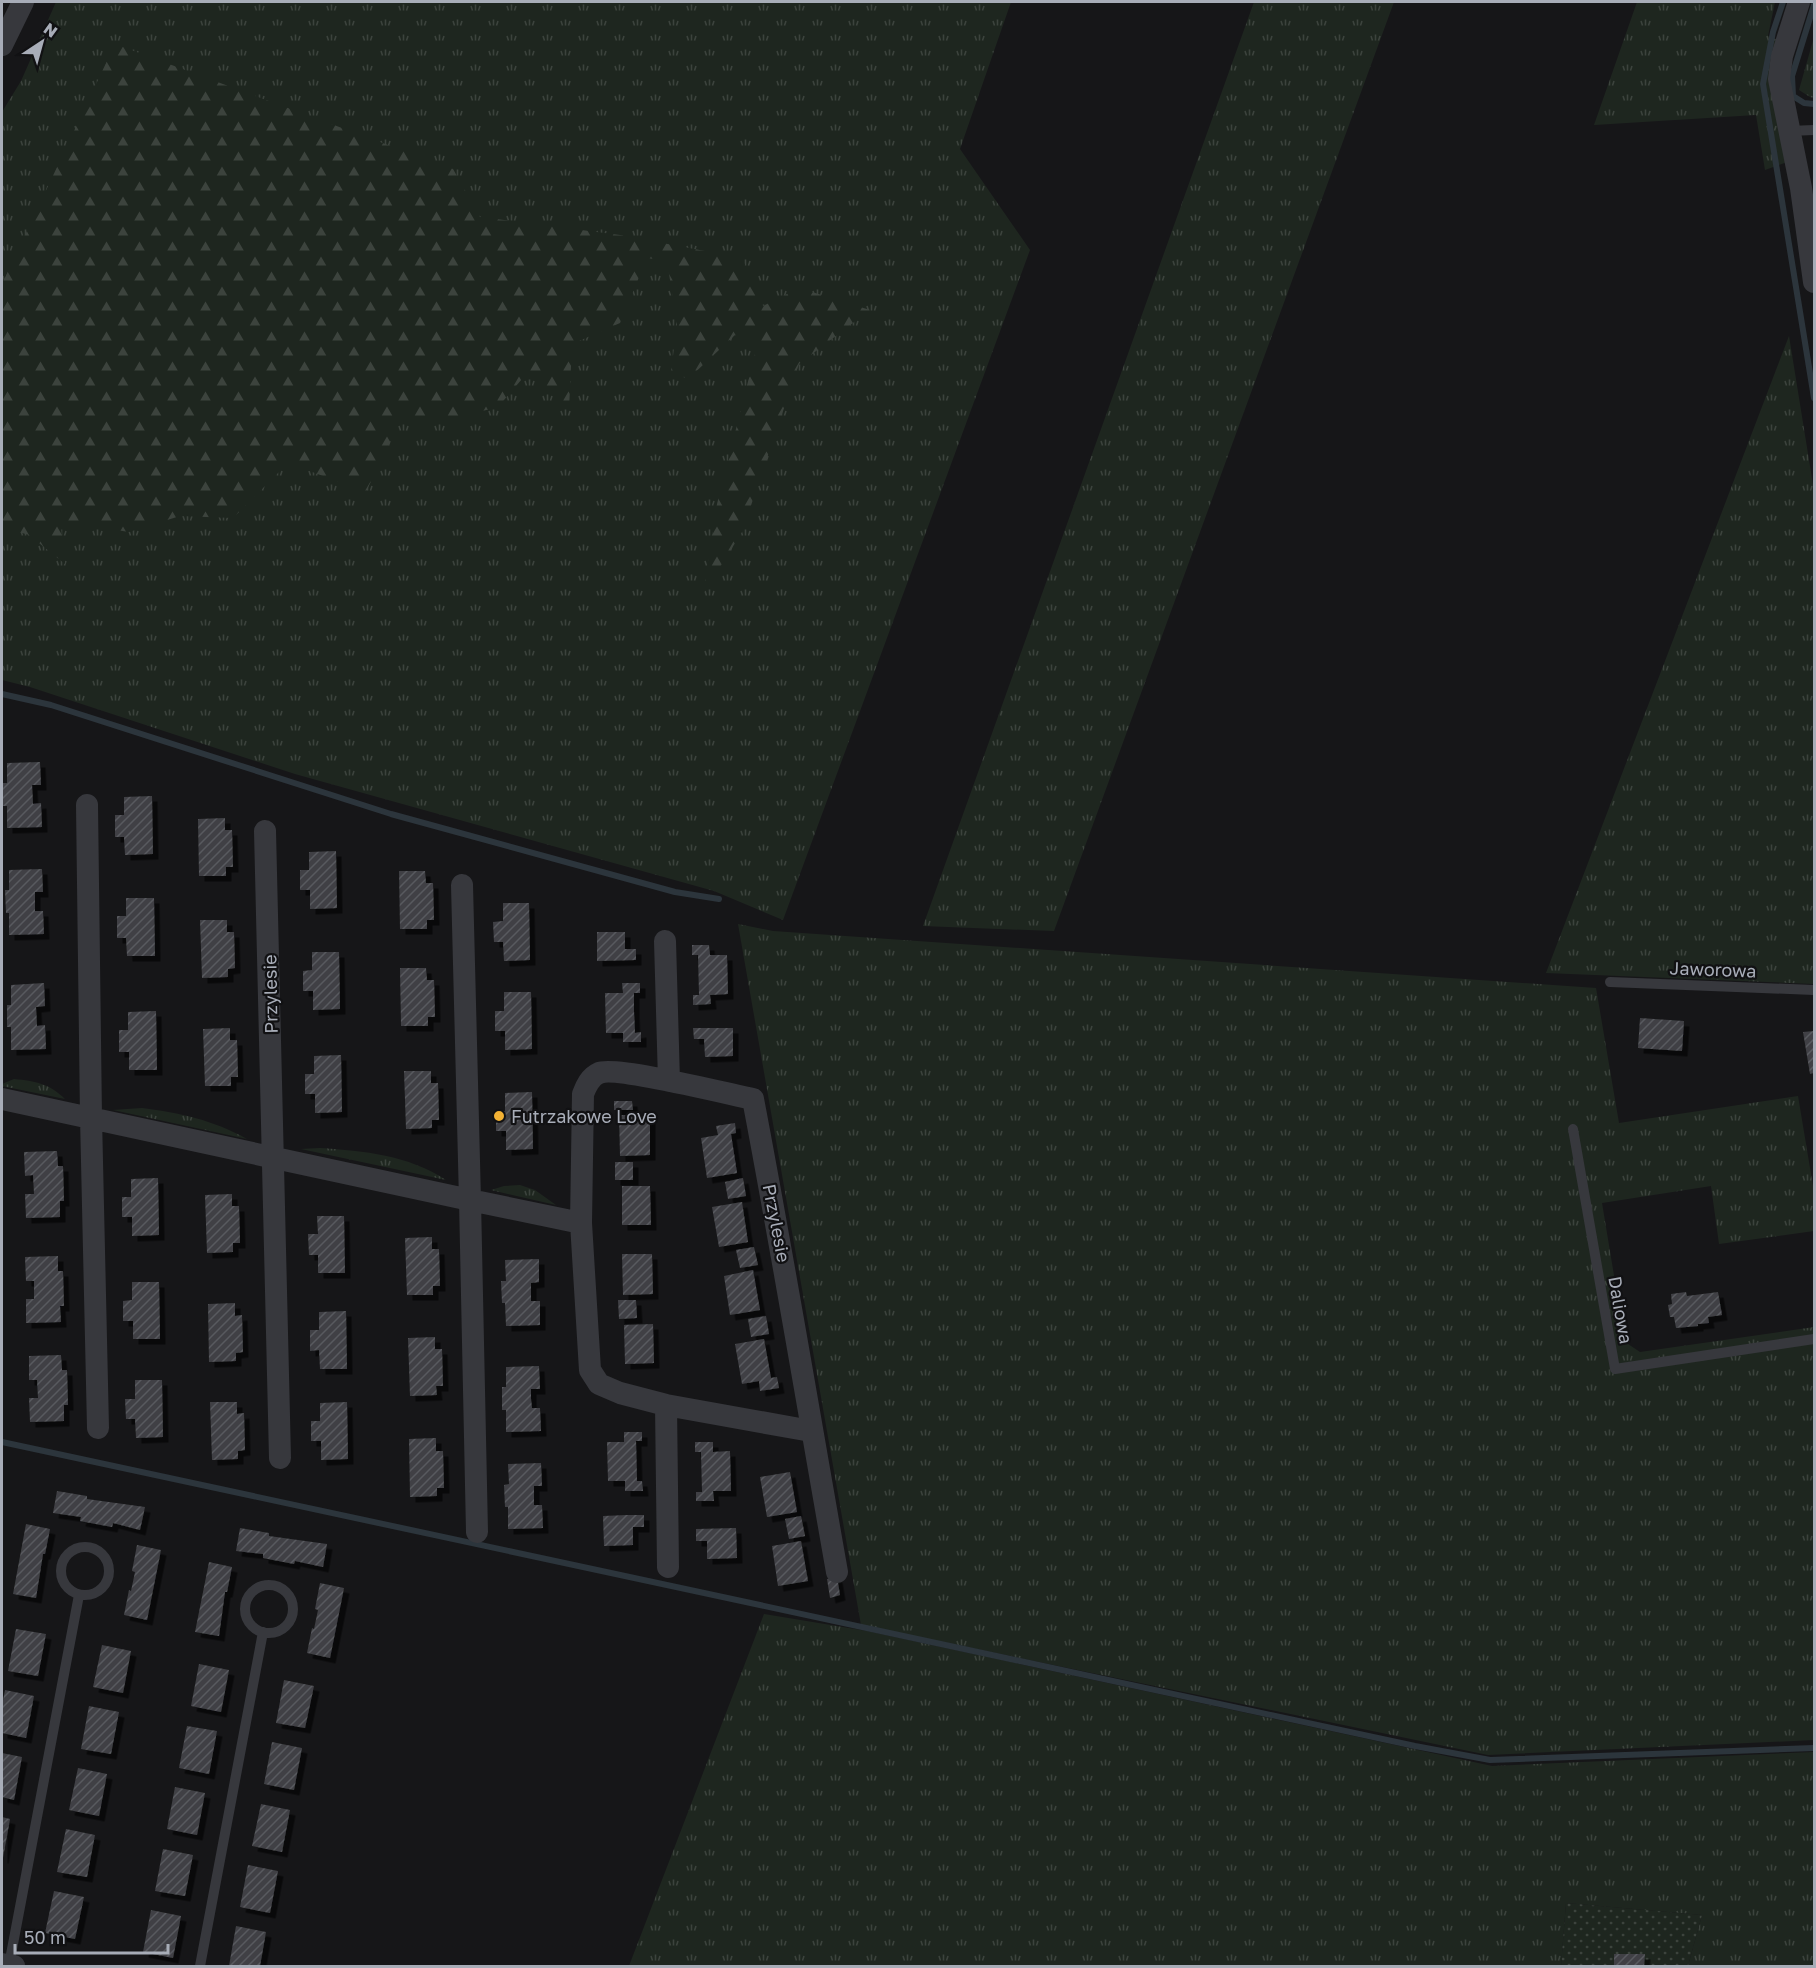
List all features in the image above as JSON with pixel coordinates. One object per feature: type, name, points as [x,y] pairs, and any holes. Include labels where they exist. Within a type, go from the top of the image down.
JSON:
[{"type":"street","points":[[2,45],[23,2]]},
{"type":"street","points":[[1799,2],[1782,56],[1779,79],[1801,188],[1815,282]]},
{"type":"street","points":[[87,805],[98,1428]]},
{"type":"street","name":"Przylesie","points":[[266,831],[280,1458]]},
{"type":"street","points":[[462,885],[477,1532]]},
{"type":"street","points":[[665,941],[669,1081]]},
{"type":"street","name":"Przylesie","points":[[811,1431],[666,1405],[620,1394],[599,1384],[593,1378],[590,1370],[581,1223],[582,1094],[587,1083],[597,1074],[607,1071],[669,1081],[753,1099],[783,1252],[811,1431],[837,1572]]},
{"type":"street","points":[[2,1099],[91,1117],[180,1139],[581,1223]]},
{"type":"street","points":[[666,1405],[668,1567]]},
{"type":"lane","points":[[1788,131],[1815,130]]},
{"type":"lane","name":"Jaworowa","points":[[1610,982],[1815,990]]},
{"type":"lane","name":"Daliowa","points":[[1573,1129],[1615,1369],[1815,1339]]},
{"type":"lane","points":[[89,1547],[104,1556],[108,1563],[108,1580],[97,1593],[79,1594],[65,1585],[62,1568],[64,1560],[74,1550],[89,1547]]},
{"type":"lane","points":[[273,1585],[288,1593],[292,1600],[292,1617],[280,1630],[272,1633],[263,1632],[249,1622],[246,1605],[248,1598],[258,1587],[273,1585]]},
{"type":"lane","points":[[8,1965],[79,1594]]},
{"type":"lane","points":[[200,1966],[263,1632]]},
{"type":"green space","points":[[56,2],[1011,2],[960,149],[1030,250],[783,920],[714,891],[295,774],[30,687],[2,680],[2,112],[21,81]]},
{"type":"green space","points":[[1254,2],[1394,2],[1054,931],[923,926]]},
{"type":"green space","points":[[1637,2],[1775,2],[1768,36],[1778,40],[1790,161],[1765,170],[1756,115],[1594,125]]},
{"type":"green space","points":[[1814,37],[1814,98],[1799,90]]},
{"type":"green space","points":[[115,44],[453,169],[480,217],[620,235],[742,258],[763,306],[799,288],[870,310],[799,364],[742,532],[703,594],[717,504],[757,346],[735,335],[688,379],[671,372],[677,324],[667,261],[647,258],[620,323],[572,344],[569,410],[528,372],[498,407],[459,417],[400,420],[366,492],[288,463],[233,518],[180,516],[129,532],[91,526],[61,527],[65,564],[29,535],[2,527],[2,284]]},
{"type":"green space","points":[[1789,336],[1814,491],[1814,984],[1546,973]]},
{"type":"green space","points":[[738,924],[773,931],[1596,988],[1619,1123],[1798,1096],[1814,1192],[1814,1231],[1719,1244],[1711,1186],[1602,1203],[1625,1342],[1640,1352],[1814,1327],[1814,1740],[1488,1755],[861,1625]]},
{"type":"green space","points":[[14,1079],[42,1084],[65,1099],[2,1086]]},
{"type":"green space","points":[[142,1108],[196,1118],[247,1139],[113,1110]]},
{"type":"green space","points":[[320,1148],[369,1153],[401,1160],[446,1180],[301,1149]]},
{"type":"green space","points":[[520,1185],[535,1190],[556,1205],[491,1190]]},
{"type":"green space","points":[[764,1614],[867,1631],[1492,1766],[1814,1752],[1814,1966],[1688,1966],[1702,1915],[1566,1903],[1561,1966],[629,1966]]},
{"type":"green space","points":[[1566,1903],[1702,1915],[1688,1966],[1561,1966]]},
{"type":"building","points":[[40,762],[41,785],[32,785],[33,804],[41,803],[42,827],[7,828],[7,806],[3,806],[3,783],[7,783],[7,763]]},
{"type":"building","points":[[152,796],[153,854],[125,855],[124,837],[115,837],[115,815],[124,815],[124,797]]},
{"type":"building","points":[[225,818],[225,830],[232,830],[233,867],[226,867],[226,876],[199,876],[198,819]]},
{"type":"building","points":[[336,851],[337,908],[310,909],[310,890],[300,890],[300,870],[309,870],[309,852]]},
{"type":"building","points":[[42,869],[43,892],[35,892],[35,911],[43,911],[44,934],[9,935],[9,913],[6,913],[5,890],[9,890],[9,870]]},
{"type":"building","points":[[399,871],[425,871],[426,883],[433,883],[434,920],[427,920],[427,929],[400,929]]},
{"type":"building","points":[[126,898],[154,898],[155,956],[127,956],[126,938],[117,938],[117,916],[126,916]]},
{"type":"building","points":[[503,903],[529,903],[530,960],[504,961],[503,942],[494,942],[493,922],[503,921]]},
{"type":"building","points":[[200,920],[227,920],[227,932],[234,932],[235,968],[228,969],[228,977],[202,978]]},
{"type":"building","points":[[597,932],[625,932],[625,949],[636,949],[636,960],[597,961]]},
{"type":"building","points":[[692,945],[709,945],[710,955],[727,955],[728,994],[710,995],[711,1004],[693,1005],[693,995],[699,995],[698,955],[692,955]]},
{"type":"building","points":[[312,952],[339,952],[340,1009],[313,1010],[313,991],[303,991],[303,971],[312,970]]},
{"type":"building","points":[[400,968],[426,968],[427,980],[434,980],[435,1017],[428,1017],[428,1026],[401,1026]]},
{"type":"building","points":[[44,983],[45,1006],[36,1007],[37,1026],[45,1025],[46,1049],[11,1050],[11,1027],[7,1027],[7,1005],[11,1005],[11,985]]},
{"type":"building","points":[[622,983],[640,983],[640,993],[634,993],[634,1012],[635,1033],[641,1032],[641,1042],[623,1042],[623,1033],[606,1033],[605,993],[623,993]]},
{"type":"building","points":[[504,992],[531,992],[532,1049],[505,1050],[505,1031],[495,1031],[495,1011],[504,1011]]},
{"type":"building","points":[[156,1011],[157,1070],[129,1070],[129,1052],[119,1052],[119,1030],[128,1030],[128,1012]]},
{"type":"building","points":[[1640,1018],[1684,1021],[1682,1051],[1638,1048]]},
{"type":"building","points":[[230,1028],[230,1040],[237,1040],[238,1077],[231,1077],[231,1086],[205,1086],[203,1029]]},
{"type":"building","points":[[693,1028],[733,1028],[733,1056],[705,1057],[704,1039],[694,1039]]},
{"type":"building","points":[[1814,1031],[1814,1073],[1810,1074],[1803,1032]]},
{"type":"building","points":[[341,1055],[342,1112],[315,1113],[315,1094],[305,1094],[305,1074],[314,1074],[314,1056]]},
{"type":"building","points":[[404,1071],[431,1071],[431,1083],[438,1083],[439,1120],[432,1120],[432,1128],[406,1129]]},
{"type":"building","points":[[532,1092],[533,1149],[506,1150],[506,1131],[496,1131],[496,1111],[505,1111],[505,1093]]},
{"type":"building","points":[[614,1101],[632,1101],[633,1110],[614,1110]]},
{"type":"building","points":[[619,1115],[650,1115],[650,1155],[620,1156]]},
{"type":"building","points":[[735,1123],[736,1133],[731,1134],[737,1173],[707,1178],[701,1138],[718,1135],[716,1126]]},
{"type":"building","points":[[57,1151],[58,1166],[63,1166],[64,1201],[60,1201],[60,1217],[26,1218],[25,1194],[34,1194],[33,1175],[25,1176],[24,1152]]},
{"type":"building","points":[[615,1162],[633,1162],[633,1180],[615,1180]]},
{"type":"building","points":[[158,1178],[159,1235],[132,1236],[132,1217],[122,1217],[122,1197],[131,1197],[131,1179]]},
{"type":"building","points":[[743,1178],[746,1196],[728,1199],[725,1182]]},
{"type":"building","points":[[622,1186],[650,1186],[651,1225],[622,1225]]},
{"type":"building","points":[[232,1194],[232,1206],[239,1206],[240,1243],[233,1243],[233,1252],[207,1253],[205,1195]]},
{"type":"building","points":[[742,1202],[748,1242],[719,1247],[712,1207]]},
{"type":"building","points":[[317,1216],[344,1216],[345,1273],[318,1273],[318,1255],[309,1255],[308,1234],[318,1234]]},
{"type":"building","points":[[432,1237],[432,1249],[439,1249],[440,1286],[433,1286],[433,1295],[407,1295],[405,1238]]},
{"type":"building","points":[[754,1247],[758,1265],[740,1268],[736,1250]]},
{"type":"building","points":[[622,1254],[652,1254],[653,1294],[623,1295]]},
{"type":"building","points":[[58,1256],[58,1271],[63,1271],[64,1306],[60,1306],[61,1322],[26,1323],[26,1299],[34,1299],[34,1281],[26,1281],[25,1257]]},
{"type":"building","points":[[539,1259],[539,1282],[531,1283],[531,1301],[540,1301],[540,1325],[506,1326],[501,1281],[506,1281],[505,1260]]},
{"type":"building","points":[[753,1270],[760,1310],[730,1315],[724,1276]]},
{"type":"building","points":[[132,1282],[159,1282],[160,1339],[133,1339],[133,1321],[123,1321],[123,1301],[132,1300]]},
{"type":"building","points":[[1686,1292],[1687,1296],[1718,1292],[1722,1315],[1708,1317],[1709,1323],[1676,1328],[1674,1317],[1670,1317],[1668,1305],[1672,1304],[1671,1294]]},
{"type":"building","points":[[618,1300],[636,1300],[637,1318],[619,1319]]},
{"type":"building","points":[[235,1303],[235,1316],[242,1315],[243,1352],[236,1353],[236,1361],[209,1362],[208,1304]]},
{"type":"building","points":[[346,1311],[347,1369],[320,1369],[319,1350],[310,1351],[310,1330],[319,1330],[319,1312]]},
{"type":"building","points":[[766,1316],[769,1334],[751,1337],[748,1319]]},
{"type":"building","points":[[653,1324],[654,1363],[625,1364],[624,1325]]},
{"type":"building","points":[[435,1337],[435,1349],[442,1349],[443,1386],[436,1386],[437,1395],[410,1396],[408,1338]]},
{"type":"building","points":[[764,1339],[771,1378],[777,1377],[779,1388],[760,1391],[759,1381],[742,1384],[735,1344]]},
{"type":"building","points":[[61,1355],[62,1370],[67,1370],[68,1405],[64,1405],[64,1421],[30,1422],[29,1398],[38,1398],[37,1380],[29,1380],[29,1356]]},
{"type":"building","points":[[539,1366],[540,1389],[531,1389],[531,1399],[532,1408],[540,1408],[541,1431],[506,1432],[506,1410],[502,1410],[502,1387],[506,1387],[506,1367]]},
{"type":"building","points":[[135,1380],[162,1380],[163,1437],[136,1438],[135,1419],[126,1419],[125,1399],[135,1399]]},
{"type":"building","points":[[210,1402],[237,1402],[237,1414],[244,1413],[245,1450],[238,1451],[238,1459],[212,1460]]},
{"type":"building","points":[[347,1402],[348,1459],[321,1460],[321,1441],[311,1441],[311,1421],[320,1421],[320,1403]]},
{"type":"building","points":[[624,1432],[642,1432],[642,1441],[636,1441],[637,1481],[642,1481],[643,1491],[625,1491],[625,1481],[608,1481],[607,1442],[624,1442]]},
{"type":"building","points":[[436,1438],[436,1451],[443,1451],[444,1488],[437,1488],[437,1496],[410,1497],[409,1439]]},
{"type":"building","points":[[695,1442],[713,1442],[713,1452],[730,1451],[731,1491],[713,1491],[714,1501],[696,1501],[696,1492],[702,1492],[701,1452],[695,1452]]},
{"type":"building","points":[[541,1463],[542,1486],[534,1486],[534,1505],[542,1505],[543,1528],[508,1529],[508,1507],[505,1507],[504,1485],[509,1484],[508,1464]]},
{"type":"building","points":[[790,1472],[797,1512],[767,1517],[760,1477]]},
{"type":"building","points":[[57,1491],[87,1496],[87,1499],[145,1507],[140,1530],[113,1523],[112,1527],[80,1521],[81,1517],[53,1513]]},
{"type":"building","points":[[644,1515],[644,1527],[633,1527],[633,1545],[604,1546],[603,1516]]},
{"type":"building","points":[[801,1516],[805,1536],[789,1539],[785,1519]]},
{"type":"building","points":[[26,1524],[50,1529],[45,1554],[43,1554],[36,1598],[13,1594]]},
{"type":"building","points":[[240,1528],[269,1533],[269,1536],[327,1544],[323,1567],[295,1561],[294,1564],[263,1558],[263,1554],[236,1551]]},
{"type":"building","points":[[736,1528],[737,1558],[707,1559],[707,1541],[696,1541],[696,1529]]},
{"type":"building","points":[[801,1541],[808,1581],[778,1586],[772,1546]]},
{"type":"building","points":[[137,1545],[161,1550],[147,1620],[124,1615],[135,1572],[132,1571]]},
{"type":"building","points":[[209,1562],[232,1567],[227,1592],[225,1592],[219,1636],[195,1632]]},
{"type":"building","points":[[837,1577],[840,1595],[830,1598],[827,1579]]},
{"type":"building","points":[[320,1583],[344,1588],[330,1658],[307,1653],[318,1610],[315,1609]]},
{"type":"building","points":[[16,1629],[46,1634],[38,1676],[8,1671]]},
{"type":"building","points":[[102,1645],[131,1651],[123,1693],[93,1687]]},
{"type":"building","points":[[199,1664],[229,1670],[221,1712],[191,1706]]},
{"type":"building","points":[[284,1680],[314,1686],[305,1728],[276,1723]]},
{"type":"building","points":[[5,1690],[34,1696],[26,1738],[2,1733],[2,1705]]},
{"type":"building","points":[[89,1706],[119,1712],[111,1754],[81,1749]]},
{"type":"building","points":[[187,1726],[217,1731],[209,1774],[179,1768]]},
{"type":"building","points":[[272,1742],[302,1748],[294,1790],[264,1784]]},
{"type":"building","points":[[2,1753],[22,1757],[14,1800],[2,1797]]},
{"type":"building","points":[[78,1768],[107,1774],[99,1816],[69,1810]]},
{"type":"building","points":[[175,1787],[205,1793],[197,1835],[167,1829]]},
{"type":"building","points":[[261,1804],[290,1810],[282,1852],[252,1846]]},
{"type":"building","points":[[2,1817],[10,1819],[3,1858],[2,1858]]},
{"type":"building","points":[[66,1829],[95,1835],[87,1877],[57,1872]]},
{"type":"building","points":[[163,1849],[193,1855],[185,1896],[155,1891]]},
{"type":"building","points":[[248,1865],[278,1871],[270,1913],[240,1907]]},
{"type":"building","points":[[54,1891],[84,1897],[75,1939],[45,1933]]},
{"type":"building","points":[[151,1910],[181,1916],[173,1958],[143,1952]]},
{"type":"building","points":[[236,1926],[266,1932],[260,1966],[229,1966]]},
{"type":"building","points":[[1614,1954],[1645,1954],[1644,1966],[1614,1966]]},
{"type":"waterway","points":[[1783,2],[1773,32],[1763,84],[1814,398]]},
{"type":"waterway","points":[[1814,5],[1792,76],[1793,96],[1804,103],[1814,104]]},
{"type":"waterway","points":[[2,694],[51,705],[391,814],[675,892],[719,899]]},
{"type":"waterway","points":[[2,1442],[1415,1746],[1490,1760],[1814,1748]]},
{"type":"place","name":"Futrzakowe Love","points":[[499,1116]]}]
